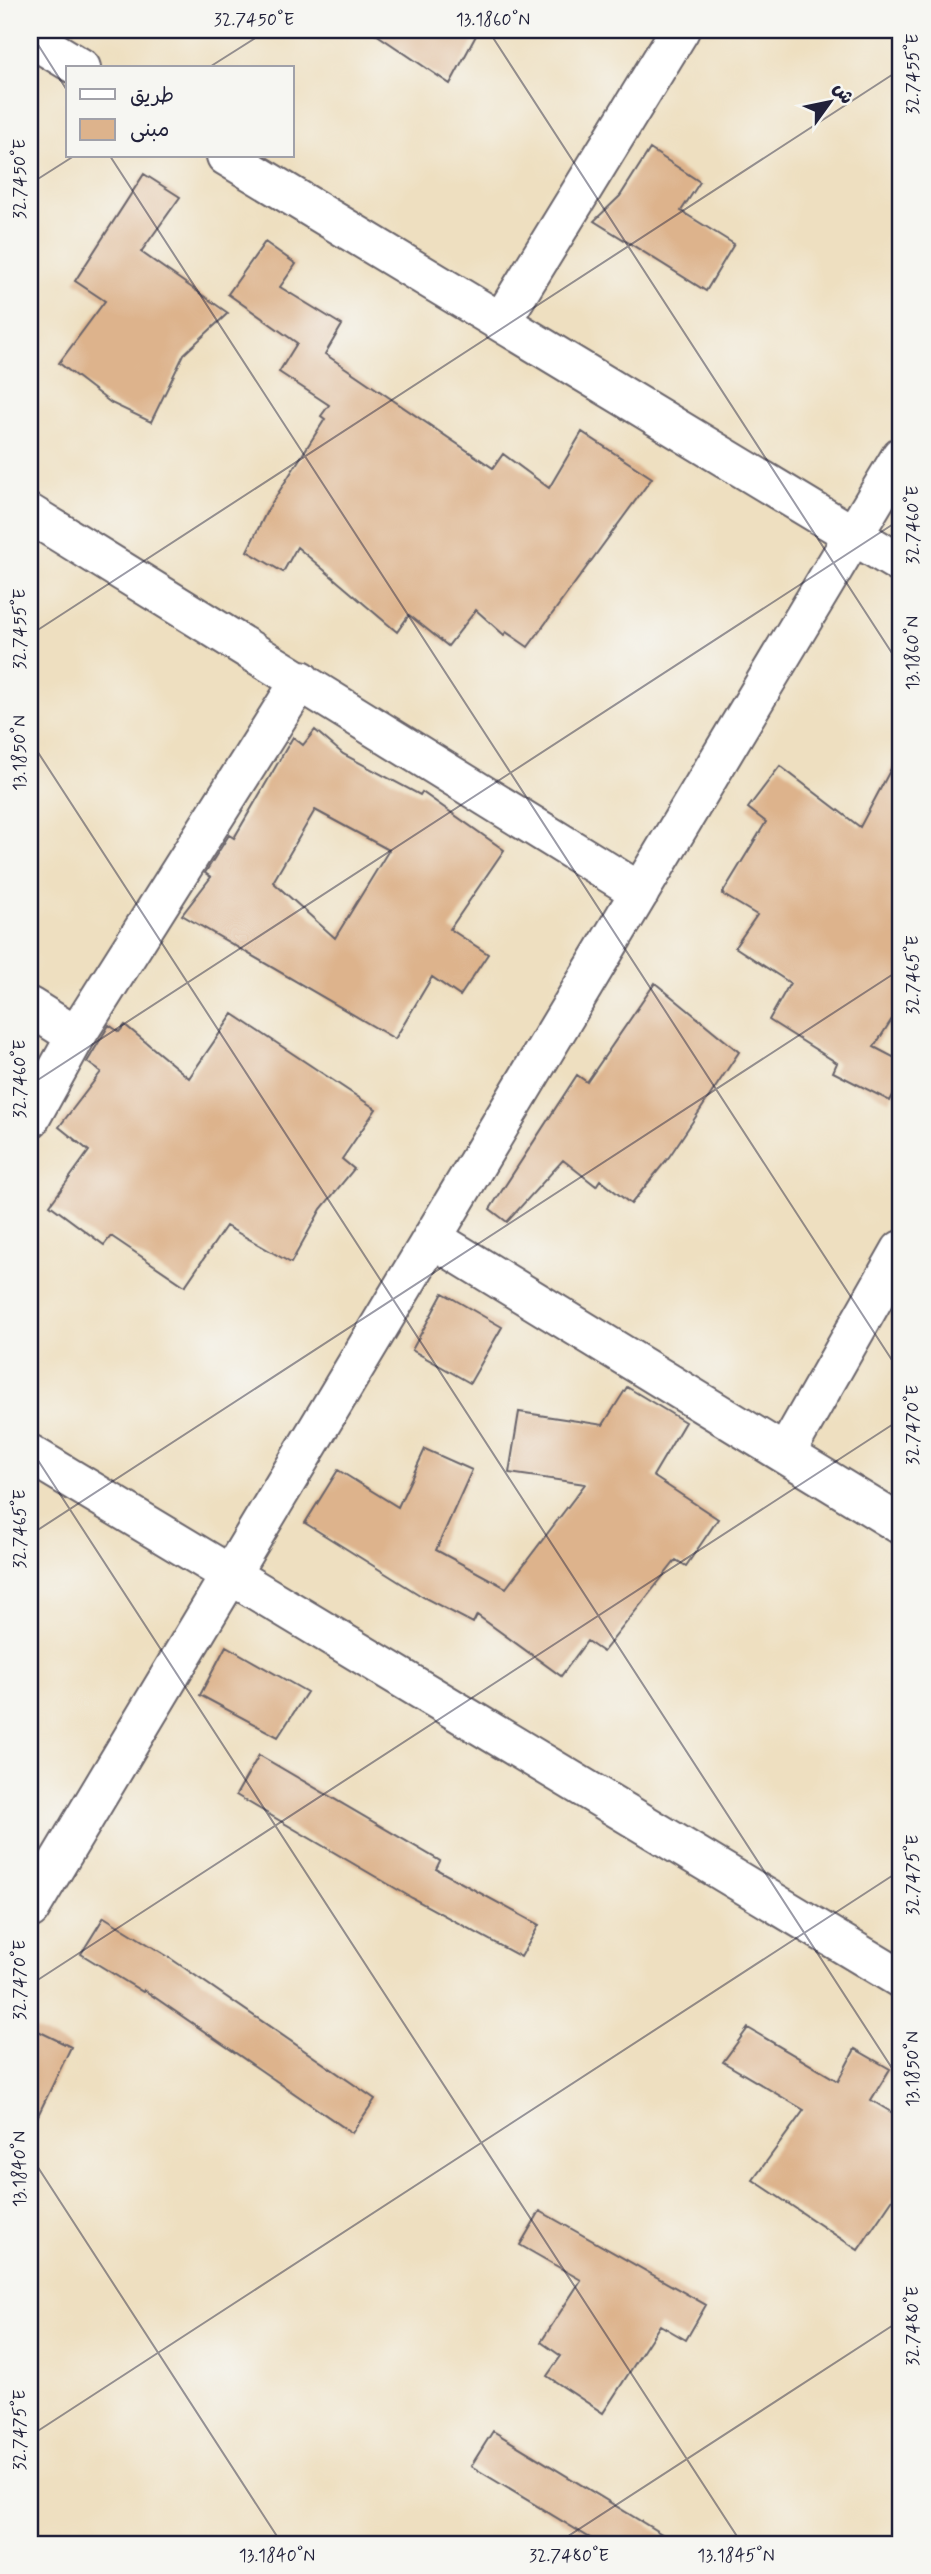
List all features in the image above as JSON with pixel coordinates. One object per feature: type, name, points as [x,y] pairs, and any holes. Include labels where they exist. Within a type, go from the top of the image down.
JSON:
[{"type":"street","points":[[501,322],[680,30]]},
{"type":"street","points":[[32,45],[77,66]]},
{"type":"street","points":[[229,158],[901,564]]},
{"type":"street","points":[[30,1909],[901,456]]},
{"type":"street","points":[[30,514],[640,892]]},
{"type":"street","points":[[30,1119],[76,1035],[301,680]]},
{"type":"street","points":[[30,1007],[76,1035]]},
{"type":"street","points":[[432,1238],[901,1525]]},
{"type":"street","points":[[785,1454],[901,1250]]},
{"type":"street","points":[[30,1454],[901,1979]]},
{"type":"building","points":[[370,30],[479,30],[450,84]]},
{"type":"building","points":[[650,149],[700,182],[681,211],[734,244],[706,291],[594,221],[620,196]]},
{"type":"building","points":[[144,174],[180,197],[141,252],[228,313],[184,354],[151,422],[111,403],[59,363],[105,301],[75,281]]},
{"type":"building","points":[[265,242],[296,264],[280,287],[342,325],[325,354],[493,468],[503,454],[549,488],[582,432],[652,478],[528,647],[506,632],[504,635],[476,610],[448,646],[409,615],[397,632],[297,547],[283,572],[247,551],[268,509],[325,419],[321,416],[329,405],[279,372],[297,343],[228,294]]},
{"type":"building","points":[[315,730],[343,754],[420,795],[422,792],[504,850],[450,929],[488,954],[460,996],[432,977],[395,1039],[182,915],[211,877],[205,873],[229,835],[234,838],[293,737],[303,745]],"holes":[[[315,810],[389,850],[335,938],[273,882]]]},
{"type":"building","points":[[901,750],[901,1005],[874,1047],[901,1061],[901,1080],[890,1101],[833,1072],[837,1063],[769,1020],[790,983],[735,947],[757,915],[722,894],[766,822],[748,808],[780,766],[860,827]]},
{"type":"building","points":[[655,983],[739,1052],[669,1157],[631,1204],[600,1180],[596,1186],[563,1160],[507,1222],[490,1209],[577,1075],[587,1082]]},
{"type":"building","points":[[233,1014],[376,1109],[342,1159],[354,1169],[321,1209],[291,1263],[226,1226],[185,1286],[111,1236],[104,1245],[50,1205],[89,1151],[59,1127],[101,1072],[87,1062],[109,1025],[119,1032],[125,1025],[189,1078]]},
{"type":"building","points":[[443,1293],[502,1327],[470,1383],[412,1350]]},
{"type":"building","points":[[627,1387],[685,1422],[653,1476],[718,1519],[686,1566],[676,1560],[603,1652],[587,1641],[561,1676],[477,1615],[473,1623],[423,1597],[305,1523],[338,1470],[398,1507],[425,1449],[472,1470],[436,1550],[506,1588],[585,1484],[509,1473],[519,1412],[603,1425]]},
{"type":"building","points":[[226,1646],[307,1692],[278,1737],[200,1695]]},
{"type":"building","points":[[259,1755],[440,1861],[436,1869],[539,1925],[521,1957],[412,1898],[236,1795]]},
{"type":"building","points":[[104,1917],[167,1956],[375,2099],[352,2133],[144,1990],[143,1992],[81,1954]]},
{"type":"building","points":[[30,2027],[71,2047],[30,2132]]},
{"type":"building","points":[[748,2028],[838,2081],[855,2049],[890,2069],[871,2100],[901,2118],[901,2187],[858,2250],[753,2180],[804,2110],[723,2062]]},
{"type":"building","points":[[540,2211],[706,2305],[686,2340],[660,2325],[603,2413],[547,2376],[561,2356],[541,2342],[581,2280],[520,2245]]},
{"type":"building","points":[[493,2431],[678,2544],[600,2544],[471,2466]]}]
